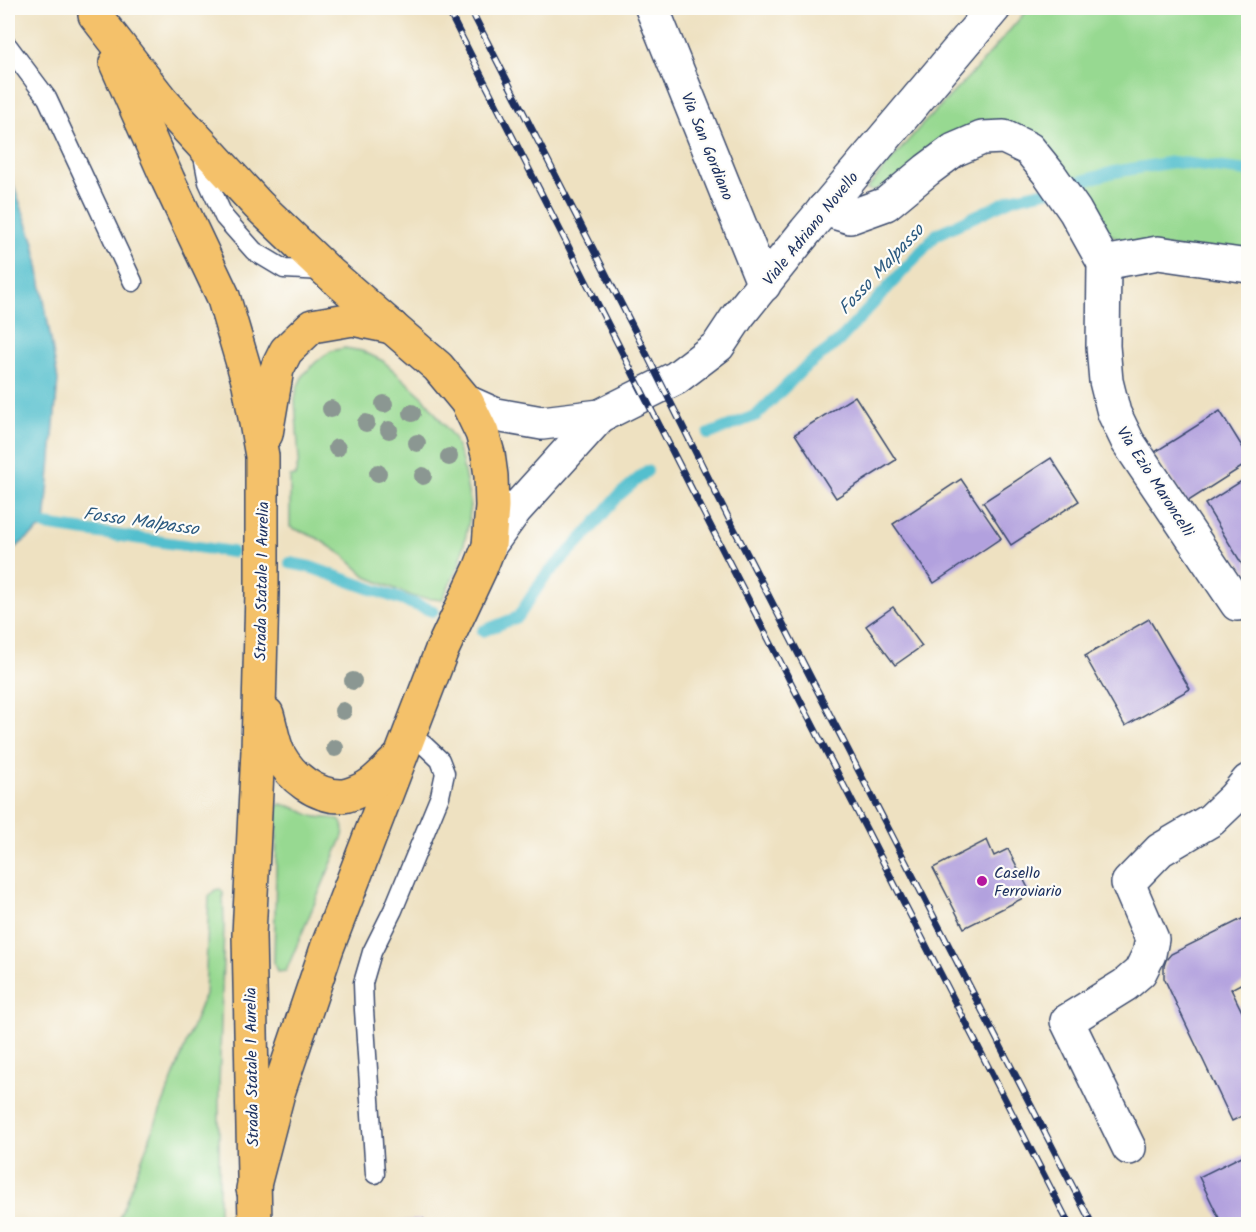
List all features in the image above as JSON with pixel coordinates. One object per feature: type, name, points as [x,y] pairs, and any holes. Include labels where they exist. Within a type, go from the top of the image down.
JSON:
[{"type":"main road","name":"Strada Statale 1 Aurelia","points":[[92,11],[162,101],[258,205],[327,271],[438,367],[467,402],[483,433],[488,454],[492,506],[484,557],[441,652],[327,948],[278,1092],[254,1189]]},
{"type":"main road","name":"Strada Statale 1 Aurelia","points":[[92,11],[223,296],[249,384],[263,467],[258,750],[249,935],[255,1224]]},
{"type":"main road","points":[[263,467],[277,369],[286,351],[312,327],[352,319],[392,327]]},
{"type":"main road","points":[[259,681],[278,753],[287,767],[311,789],[345,796],[367,787],[405,746]]},
{"type":"street","name":"Via San Gordiano","points":[[652,8],[764,285]]},
{"type":"street","name":"Viale Adriano Novello","points":[[467,402],[496,415],[542,423],[600,416],[676,378],[718,346],[738,316],[824,209],[994,8]]},
{"type":"street","name":"Via Ezio Maroncelli","points":[[824,209],[850,217],[886,204],[954,150],[982,138],[1004,137],[1029,149],[1075,211],[1104,263],[1103,346],[1106,381],[1114,413],[1128,442],[1237,604],[1248,599]]},
{"type":"street","points":[[1104,263],[1158,253],[1248,266]]},
{"type":"street","name":"Viale Adriano Novello","points":[[484,557],[515,510],[600,416]]},
{"type":"street","points":[[1129,1148],[1068,1022],[1125,985],[1140,972],[1149,954],[1152,939],[1128,883],[1160,850],[1211,820],[1248,781]]},
{"type":"lane","points":[[8,46],[47,98],[133,282]]},
{"type":"lane","points":[[375,1174],[363,983],[372,952],[393,910],[440,796],[445,773],[440,760],[424,745],[405,746]]},
{"type":"green space","points":[[1029,8],[1248,8],[1248,257],[1126,242],[1116,238],[1103,230],[1030,136],[882,186],[874,191],[866,190],[919,128],[977,68]]},
{"type":"green space","points":[[345,348],[362,351],[383,361],[424,398],[454,438],[462,461],[470,503],[469,521],[460,563],[442,600],[414,597],[367,577],[343,555],[317,538],[290,527],[290,477],[295,476],[299,460],[295,400],[297,388],[303,375],[316,362],[331,351]]},
{"type":"green space","points":[[280,804],[314,816],[339,820],[344,830],[286,971],[277,972],[274,963],[277,807]]},
{"type":"green space","points":[[220,889],[223,893],[224,925],[219,1087],[219,1224],[117,1224],[205,994],[209,896],[215,890]]},
{"type":"water","points":[[8,169],[34,243],[58,380],[45,525],[12,550],[8,550]]},
{"type":"building","points":[[855,396],[896,460],[836,498],[795,434]]},
{"type":"building","points":[[1220,411],[1248,456],[1248,463],[1187,502],[1155,452]]},
{"type":"building","points":[[1051,458],[1079,501],[1011,545],[983,502]]},
{"type":"building","points":[[1248,477],[1248,574],[1205,504]]},
{"type":"building","points":[[961,479],[1001,538],[934,583],[893,524]]},
{"type":"building","points":[[893,607],[922,646],[895,665],[866,626]]},
{"type":"building","points":[[1149,619],[1190,689],[1125,726],[1085,656]]},
{"type":"building","name":"Casello Ferroviario","points":[[987,840],[994,856],[1008,849],[1031,894],[964,928],[933,868]]},
{"type":"building","points":[[1248,916],[1248,980],[1231,989],[1248,1024],[1248,1113],[1232,1121],[1164,978],[1164,966],[1171,954]]},
{"type":"building","points":[[1248,1153],[1248,1224],[1222,1224],[1199,1177]]},
{"type":"building","points":[[423,1219],[423,1224],[383,1224],[383,1223]]},
{"type":"waterway","name":"Fosso Malpasso","points":[[709,434],[757,415],[803,369],[838,342],[937,234],[1014,198],[1114,172],[1173,162],[1248,171]]},
{"type":"waterway","name":"Fosso Malpasso","points":[[483,631],[518,617],[543,579],[589,531],[618,496],[647,471]]},
{"type":"waterway","name":"Fosso Malpasso","points":[[45,525],[232,552]]},
{"type":"waterway","name":"Fosso Malpasso","points":[[290,563],[310,567],[433,611]]},
{"type":"railway","points":[[447,8],[1069,1224]]},
{"type":"railway","points":[[470,8],[728,517],[1092,1224]]},
{"type":"place","name":"Casello Ferroviario","points":[[982,881]]}]
